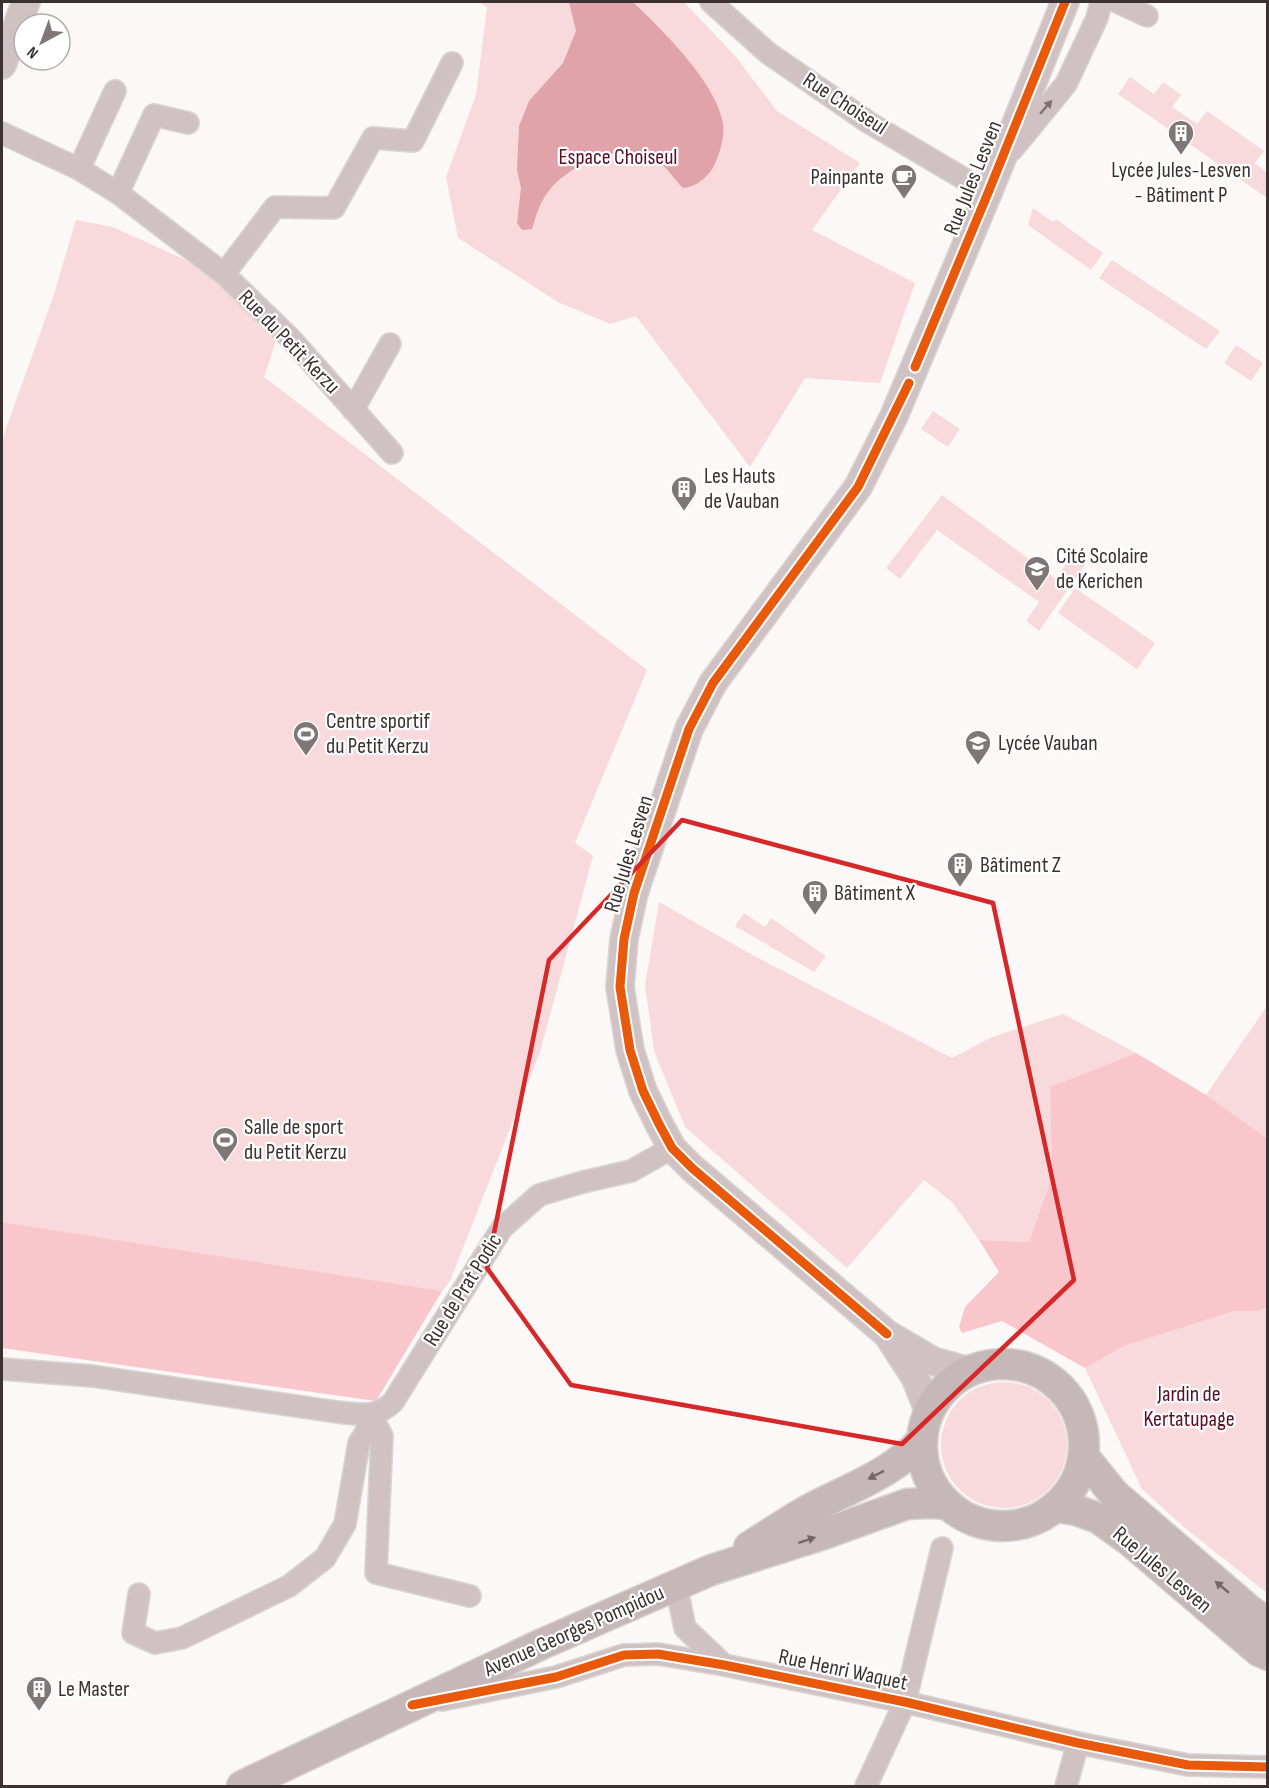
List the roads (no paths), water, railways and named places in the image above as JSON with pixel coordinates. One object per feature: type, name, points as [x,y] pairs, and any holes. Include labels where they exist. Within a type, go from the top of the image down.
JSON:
[{"type":"main road","points":[[990,1365],[1011,1365],[1033,1370],[1051,1380],[1067,1395],[1078,1414],[1084,1435],[1084,1457],[1079,1476],[1069,1493],[1056,1507],[1040,1518],[1021,1525],[1001,1527],[982,1524],[963,1516],[947,1504],[927,1475],[923,1458],[925,1426],[945,1388],[969,1371],[990,1365]]},
{"type":"main road","name":"Avenue Georges Pompidou","points":[[711,1570],[809,1509],[890,1468],[911,1453],[925,1426]]},
{"type":"main road","name":"Rue Jules Lesven","points":[[1084,1457],[1114,1494],[1249,1610],[1268,1623]]},
{"type":"main road","name":"Avenue Georges Pompidou","points":[[242,1786],[411,1705],[711,1570],[824,1534],[907,1504],[947,1504]]},
{"type":"main road","name":"Rue Jules Lesven","points":[[1056,1507],[1076,1510],[1098,1518],[1129,1540],[1265,1658]]},
{"type":"street","points":[[2,65],[26,2]]},
{"type":"street","name":"Rue Choiseul","points":[[711,2],[768,53],[868,122],[993,181]]},
{"type":"street","name":"Rue Jules Lesven","points":[[969,1371],[933,1361],[887,1334],[692,1168],[672,1148],[643,1091],[630,1050],[624,1022],[621,987],[624,939],[634,893],[690,729],[713,683],[858,487],[909,383],[1065,2]]},
{"type":"street","name":"Rue Jules Lesven","points":[[993,181],[1040,113],[1066,84],[1097,18],[1101,2]]},
{"type":"street","points":[[1117,2],[1147,16]]},
{"type":"street","name":"Rue du Petit Kerzu","points":[[224,274],[276,207],[334,208],[373,138],[413,141],[452,63]]},
{"type":"street","points":[[79,169],[115,91]]},
{"type":"street","points":[[118,193],[154,115],[188,123]]},
{"type":"street","name":"Rue du Petit Kerzu","points":[[2,133],[79,169],[118,193],[224,274],[291,339],[392,453]]},
{"type":"street","name":"Rue du Petit Kerzu","points":[[353,410],[390,344]]},
{"type":"street","name":"Rue de Prat Podic","points":[[372,1415],[393,1402],[501,1228],[540,1195],[631,1171],[672,1148]]},
{"type":"street","name":"Rue Jules Lesven","points":[[887,1334],[915,1377],[925,1426]]},
{"type":"street","points":[[2,1369],[92,1376],[337,1412],[372,1415]]},
{"type":"street","points":[[139,1594],[133,1633],[155,1643],[182,1638],[289,1586],[325,1558],[345,1524],[359,1443],[372,1415]]},
{"type":"street","points":[[372,1415],[382,1436],[376,1573],[470,1596]]},
{"type":"street","points":[[866,1786],[905,1702],[942,1548]]},
{"type":"street","points":[[676,1586],[685,1628],[724,1665]]},
{"type":"street","points":[[657,1654],[674,1642],[685,1628]]},
{"type":"street","name":"Rue Henri Waquet","points":[[411,1705],[556,1677],[624,1655],[657,1654],[724,1665],[905,1702],[1078,1743],[1188,1765],[1268,1767]]},
{"type":"street","points":[[1066,1786],[1078,1743]]},
{"type":"place","name":"Lycée Jules-Lesven - Bâtiment P","points":[[1181,156]]},
{"type":"place","name":"Painpante","points":[[904,200]]},
{"type":"place","name":"Les Hauts de Vauban","points":[[684,512]]},
{"type":"place","name":"Cité Scolaire de Kerichen","points":[[1037,592]]},
{"type":"place","name":"Centre sportif du Petit Kerzu","points":[[306,757]]},
{"type":"place","name":"Lycée Vauban","points":[[978,766]]},
{"type":"place","name":"Bâtiment Z","points":[[960,888]]},
{"type":"place","name":"Bâtiment X","points":[[815,916]]},
{"type":"place","name":"Salle de sport du Petit Kerzu","points":[[225,1163]]},
{"type":"place","name":"Le Master","points":[[39,1712]]},
{"type":"park label","name":"Espace Choiseul","points":[[618,157]]},
{"type":"park label","name":"Jardin de Kertatupage","points":[[1189,1406]]}]
